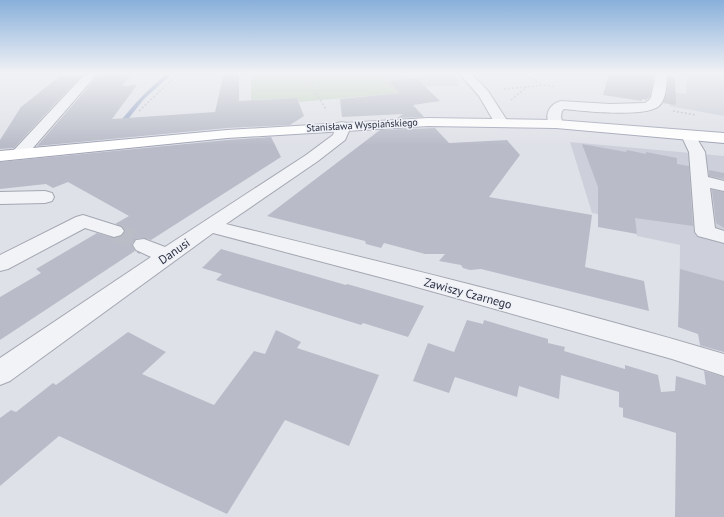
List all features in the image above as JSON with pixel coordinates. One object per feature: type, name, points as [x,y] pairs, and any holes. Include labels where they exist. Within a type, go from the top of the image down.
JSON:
[{"type":"main road","name":"Stanisława Wyspiańskiego","points":[[0,156],[335,119],[556,124],[724,138]]},
{"type":"street","points":[[20,153],[72,97]]},
{"type":"street","points":[[486,97],[501,122]]},
{"type":"street","points":[[556,124],[554,117],[555,110],[561,105],[631,109],[651,106],[655,102],[656,97]]},
{"type":"street","name":"Danusi","points":[[0,373],[210,226],[335,141],[342,131],[335,119]]},
{"type":"street","points":[[688,135],[697,152],[705,232],[724,237]]},
{"type":"street","points":[[701,181],[724,186]]},
{"type":"street","points":[[0,198],[45,197]]},
{"type":"street","points":[[0,264],[83,221],[114,232]]},
{"type":"street","name":"Zawiszy Czarnego","points":[[210,226],[410,277],[665,347],[724,365]]},
{"type":"street","points":[[144,245],[167,256]]},
{"type":"path","points":[[139,111],[153,97]]},
{"type":"path","points":[[320,97],[335,119]]},
{"type":"path","points":[[506,104],[515,97]]},
{"type":"shaded area","points":[[672,97],[724,97],[724,116],[669,106]]},
{"type":"shaded area","points":[[570,142],[724,156],[724,352],[700,346],[701,335],[679,327],[680,245],[637,236],[635,221],[592,213]]},
{"type":"green space","points":[[251,97],[354,97],[299,102],[297,98],[251,100]]},
{"type":"building","points":[[33,97],[61,97],[14,148],[0,149],[0,140],[21,107]]},
{"type":"building","points":[[80,97],[128,97],[112,119],[215,112],[218,97],[239,97],[239,101],[297,98],[304,116],[290,125],[227,128],[37,146]]},
{"type":"building","points":[[359,97],[436,97],[440,101],[413,105],[424,117],[397,118],[403,114],[342,117],[340,99]]},
{"type":"building","points":[[617,97],[649,97],[646,100],[642,99],[642,101]]},
{"type":"building","points":[[665,97],[676,97],[676,105],[663,103]]},
{"type":"building","points":[[435,128],[449,143],[507,140],[520,155],[489,197],[592,215],[585,267],[644,281],[649,311],[481,269],[470,270],[463,268],[461,265],[439,261],[445,254],[425,254],[384,243],[381,248],[366,244],[365,241],[267,216],[380,130]]},
{"type":"building","points":[[271,137],[281,157],[151,240],[144,238],[136,239],[132,244],[135,251],[0,340],[0,297],[41,273],[36,269],[97,233],[114,238],[121,236],[125,230],[121,226],[115,224],[129,216],[68,182],[53,188],[46,184],[0,189],[0,162]]},
{"type":"building","points":[[582,144],[626,152],[627,150],[646,154],[646,152],[677,158],[677,164],[689,166],[693,226],[635,218],[637,234],[598,227],[598,187]]},
{"type":"building","points":[[709,170],[724,173],[724,179],[709,176]]},
{"type":"building","points":[[712,190],[724,192],[724,228],[716,223]]},
{"type":"building","points":[[221,249],[424,306],[408,337],[363,323],[361,325],[216,280],[222,274],[202,268]]},
{"type":"building","points":[[680,269],[724,281],[724,352],[700,345],[698,334],[678,327]]},
{"type":"building","points":[[467,320],[483,324],[484,320],[548,339],[548,343],[565,347],[564,351],[625,369],[625,365],[658,375],[661,392],[675,391],[676,376],[706,385],[704,371],[724,377],[724,517],[675,517],[676,433],[623,417],[623,408],[619,407],[619,392],[561,375],[559,399],[519,386],[517,397],[455,377],[449,393],[413,381],[428,343],[454,352]]},
{"type":"building","points":[[276,330],[301,342],[297,348],[379,375],[349,446],[285,420],[227,514],[59,436],[0,486],[0,418],[11,410],[16,412],[53,383],[56,385],[128,332],[166,352],[142,374],[214,405],[254,351],[265,354]]},
{"type":"waterway","points":[[119,127],[144,97]]},
{"type":"tunnel","points":[[114,231],[144,245]]}]
